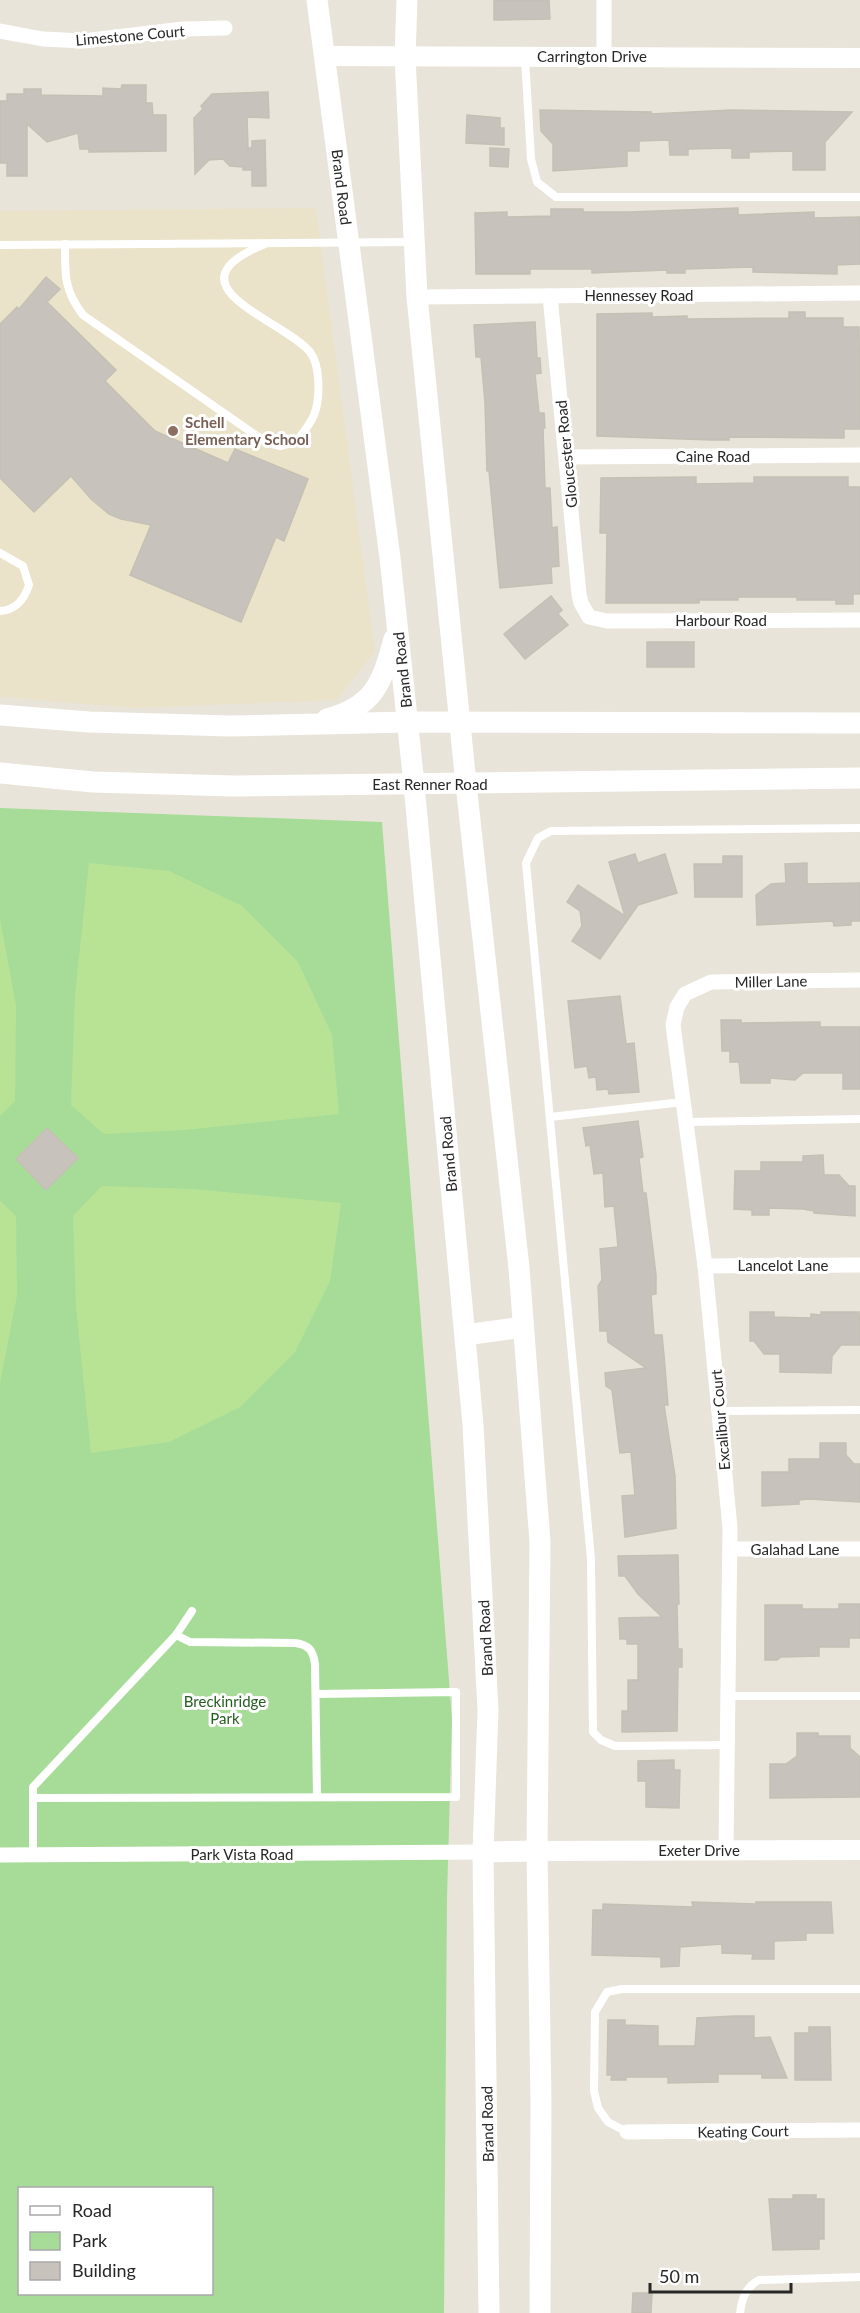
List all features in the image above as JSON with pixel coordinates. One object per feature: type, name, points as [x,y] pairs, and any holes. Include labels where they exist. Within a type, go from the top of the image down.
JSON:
[{"type":"main road","name":"Brand Road","points":[[317,0],[350,244],[408,722],[465,1335],[480,1522],[488,1710],[483,1852],[489,2313]]},
{"type":"main road","points":[[407,0],[405,57],[417,297],[459,723],[524,1327],[540,1542],[537,1851],[541,2103],[540,2313]]},
{"type":"main road","points":[[307,724],[344,715],[373,694],[385,674],[397,627]]},
{"type":"main road","points":[[0,715],[89,722],[230,726],[408,722],[860,723]]},
{"type":"main road","name":"East Renner Road","points":[[0,773],[93,782],[233,786],[860,778]]},
{"type":"main road","points":[[465,1335],[524,1327]]},
{"type":"main road","points":[[483,1852],[537,1851]]},
{"type":"street","points":[[604,0],[604,56]]},
{"type":"street","name":"Limestone Court","points":[[0,31],[43,39],[83,41],[120,39],[183,29],[225,28]]},
{"type":"street","name":"Carrington Drive","points":[[325,56],[860,58]]},
{"type":"street","name":"Hennessey Road","points":[[417,297],[860,293]]},
{"type":"street","name":"Gloucester Road","points":[[550,296],[579,594],[584,611]]},
{"type":"street","name":"Caine Road","points":[[567,457],[860,455]]},
{"type":"street","name":"Harbour Road","points":[[584,611],[596,620],[607,621],[860,620]]},
{"type":"street","name":"Miller Lane","points":[[685,994],[711,982],[860,980]]},
{"type":"street","name":"Excalibur Court","points":[[685,994],[677,1007],[673,1025],[705,1266],[730,1549],[726,1850]]},
{"type":"street","name":"Lancelot Lane","points":[[705,1266],[860,1264]]},
{"type":"street","name":"Galahad Lane","points":[[730,1549],[860,1549]]},
{"type":"street","name":"Exeter Drive","points":[[537,1851],[860,1850]]},
{"type":"street","name":"Park Vista Road","points":[[0,1855],[483,1852]]},
{"type":"street","name":"Keating Court","points":[[627,2132],[860,2130]]},
{"type":"lane","points":[[525,57],[531,159],[537,182],[556,197],[860,197]]},
{"type":"lane","points":[[0,244],[414,242]]},
{"type":"lane","points":[[65,244],[65,282],[70,299],[83,315],[267,443],[281,446],[296,442],[314,414],[317,370],[311,353],[302,344],[238,302],[228,292],[225,279],[230,264],[240,254],[264,244]]},
{"type":"lane","points":[[0,553],[23,566],[29,585],[18,604],[8,611],[0,611]]},
{"type":"lane","points":[[728,1745],[615,1746],[601,1740],[593,1732],[591,1559],[526,863],[538,838],[551,831],[860,828]]},
{"type":"lane","points":[[550,1117],[683,1102]]},
{"type":"lane","points":[[686,1122],[860,1119]]},
{"type":"lane","points":[[719,1411],[860,1410]]},
{"type":"lane","points":[[33,1855],[33,1786],[176,1635],[192,1611]]},
{"type":"lane","points":[[176,1635],[190,1642],[305,1644],[314,1655],[317,1797]]},
{"type":"lane","points":[[33,1798],[456,1797],[456,1692],[315,1694]]},
{"type":"lane","points":[[728,1696],[860,1696]]},
{"type":"lane","points":[[627,2132],[608,2122],[598,2108],[594,2091],[595,2012],[607,1992],[622,1989],[860,1989]]},
{"type":"lane","points":[[740,2313],[744,2294],[750,2285],[759,2280],[770,2277],[860,2277]]},
{"type":"shaded area","name":"Schell Elementary School","points":[[316,208],[375,651],[337,700],[135,708],[0,697],[0,211]]},
{"type":"green space","name":"Breckinridge Park","points":[[0,808],[382,822],[452,1719],[447,1899],[444,2313],[0,2313]]},
{"type":"green space","points":[[89,863],[169,871],[242,906],[298,962],[332,1035],[339,1114],[184,1130],[104,1134],[71,1105],[75,995]]},
{"type":"green space","points":[[0,919],[16,1005],[15,1101],[0,1116]]},
{"type":"green space","points":[[102,1186],[193,1189],[341,1203],[330,1281],[295,1352],[240,1407],[169,1442],[91,1453],[76,1307],[73,1216]]},
{"type":"green space","points":[[0,1201],[16,1216],[17,1295],[0,1384]]},
{"type":"building","points":[[494,0],[549,0],[550,19],[494,20]]},
{"type":"building","points":[[122,85],[146,85],[146,103],[152,103],[153,115],[166,115],[166,151],[89,152],[89,149],[80,149],[78,133],[47,142],[27,124],[27,176],[7,176],[7,163],[0,163],[0,101],[7,101],[7,94],[24,94],[24,89],[41,89],[41,95],[103,96],[103,88],[121,89]]},
{"type":"building","points":[[268,92],[269,118],[247,117],[248,148],[252,148],[252,141],[265,140],[266,186],[252,186],[252,170],[230,166],[223,159],[209,160],[195,174],[194,118],[203,109],[201,106],[212,94]]},
{"type":"building","points":[[540,110],[651,112],[651,114],[731,110],[852,112],[825,142],[825,170],[793,170],[793,151],[749,152],[749,158],[732,158],[732,148],[688,149],[688,155],[670,155],[669,140],[639,141],[639,151],[627,151],[627,166],[553,171],[553,144],[541,131]]},
{"type":"building","points":[[467,115],[500,118],[500,128],[504,128],[504,145],[466,143]]},
{"type":"building","points":[[490,148],[509,149],[508,167],[490,166]]},
{"type":"building","points":[[738,208],[738,215],[814,212],[814,218],[860,217],[860,264],[837,265],[837,274],[753,272],[753,267],[685,269],[685,273],[667,273],[667,270],[592,273],[592,269],[530,269],[530,274],[476,274],[475,213],[507,212],[507,217],[551,216],[551,209],[629,212]]},
{"type":"building","points":[[46,277],[60,289],[47,302],[116,370],[105,381],[155,431],[228,463],[235,449],[308,479],[284,541],[276,537],[241,622],[130,575],[151,525],[109,514],[91,499],[71,476],[34,512],[0,478],[0,324],[17,307],[19,309]]},
{"type":"building","points":[[789,312],[805,312],[805,318],[843,318],[843,327],[859,327],[860,429],[844,429],[844,438],[729,437],[729,440],[712,440],[597,436],[597,314],[652,313],[652,317],[687,316],[687,319],[789,318]]},
{"type":"building","points":[[535,322],[537,358],[540,358],[541,373],[535,374],[539,413],[544,413],[545,428],[543,428],[545,488],[550,488],[552,528],[557,527],[559,566],[551,567],[552,583],[500,588],[489,471],[487,471],[481,357],[476,357],[474,325]]},
{"type":"building","points":[[696,477],[696,484],[754,483],[754,477],[848,477],[848,487],[860,487],[860,594],[853,594],[853,604],[836,604],[836,600],[797,600],[797,597],[738,597],[738,600],[699,600],[699,603],[606,603],[607,533],[600,533],[601,478]]},
{"type":"building","points":[[551,596],[562,610],[558,614],[568,625],[525,659],[504,634]]},
{"type":"building","points":[[647,642],[694,642],[694,667],[647,667]]},
{"type":"building","points":[[635,854],[638,863],[665,854],[677,893],[638,905],[600,959],[572,941],[582,926],[580,911],[567,902],[578,885],[625,916],[609,862]]},
{"type":"building","points":[[723,856],[742,856],[742,897],[695,897],[694,864],[723,864]]},
{"type":"building","points":[[807,863],[807,884],[860,883],[860,921],[851,921],[851,925],[834,926],[833,921],[757,925],[756,895],[771,884],[786,883],[785,864]]},
{"type":"building","points":[[620,996],[626,1044],[634,1043],[639,1092],[609,1094],[608,1089],[597,1090],[596,1077],[589,1078],[587,1066],[575,1068],[568,1001]]},
{"type":"building","points":[[721,1020],[741,1020],[741,1023],[820,1022],[820,1027],[860,1027],[860,1089],[843,1089],[843,1073],[803,1073],[795,1080],[770,1078],[770,1083],[741,1083],[739,1062],[730,1062],[730,1051],[722,1051]]},
{"type":"building","points":[[638,1121],[643,1157],[639,1158],[643,1193],[646,1193],[656,1275],[656,1294],[651,1295],[654,1335],[662,1335],[664,1355],[668,1405],[664,1405],[675,1476],[676,1528],[625,1537],[622,1496],[635,1495],[631,1452],[620,1453],[612,1390],[606,1386],[605,1373],[646,1368],[608,1342],[607,1331],[600,1331],[598,1286],[602,1280],[600,1249],[618,1247],[614,1206],[605,1207],[603,1173],[594,1174],[590,1145],[586,1146],[583,1128]]},
{"type":"building","points":[[47,1128],[78,1158],[46,1190],[16,1159]]},
{"type":"building","points":[[823,1155],[824,1175],[839,1175],[849,1186],[855,1186],[855,1216],[814,1213],[814,1211],[803,1209],[769,1208],[769,1215],[752,1215],[752,1210],[734,1209],[735,1171],[761,1171],[761,1162],[803,1162],[803,1156]]},
{"type":"building","points":[[750,1312],[774,1312],[774,1317],[811,1318],[811,1314],[821,1315],[821,1312],[859,1312],[860,1345],[841,1345],[832,1356],[831,1373],[780,1372],[780,1354],[764,1354],[754,1341],[750,1341]]},
{"type":"building","points":[[820,1443],[846,1443],[846,1455],[854,1464],[860,1464],[860,1502],[809,1499],[799,1500],[799,1504],[762,1506],[762,1472],[789,1472],[789,1459],[820,1459]]},
{"type":"building","points":[[678,1555],[678,1649],[682,1649],[682,1667],[678,1667],[677,1731],[622,1732],[622,1711],[628,1711],[628,1680],[638,1680],[638,1644],[627,1644],[627,1639],[620,1639],[619,1618],[662,1617],[638,1594],[625,1576],[619,1576],[618,1556]]},
{"type":"building","points":[[839,1604],[860,1604],[860,1638],[849,1638],[849,1647],[819,1647],[819,1656],[781,1657],[777,1660],[765,1660],[765,1605],[802,1605],[802,1609],[839,1609]]},
{"type":"building","points":[[797,1733],[818,1733],[818,1736],[850,1736],[850,1748],[860,1757],[860,1797],[770,1798],[770,1764],[786,1764],[797,1756]]},
{"type":"building","points":[[674,1760],[674,1770],[680,1770],[679,1808],[646,1807],[646,1781],[638,1781],[638,1761]]},
{"type":"building","points":[[692,1902],[756,1904],[756,1902],[831,1902],[833,1933],[806,1933],[806,1940],[774,1941],[774,1959],[752,1959],[753,1954],[722,1953],[722,1944],[680,1947],[679,1966],[661,1967],[661,1957],[592,1955],[593,1910],[603,1910],[603,1904],[693,1907]]},
{"type":"building","points":[[754,2016],[754,2038],[770,2037],[787,2078],[762,2078],[762,2074],[718,2074],[718,2082],[668,2083],[668,2077],[626,2077],[626,2080],[611,2080],[612,2075],[607,2075],[608,2020],[625,2020],[625,2025],[658,2026],[658,2046],[695,2046],[697,2018]]},
{"type":"building","points":[[809,2027],[830,2027],[831,2080],[795,2080],[795,2033],[809,2033]]},
{"type":"building","points":[[793,2195],[816,2195],[816,2199],[824,2199],[824,2239],[819,2239],[819,2249],[773,2250],[769,2199],[793,2199]]},
{"type":"building","points":[[633,2293],[652,2293],[651,2313],[632,2313]]},
{"type":"place","name":"Schell Elementary School","points":[[173,431]]}]
